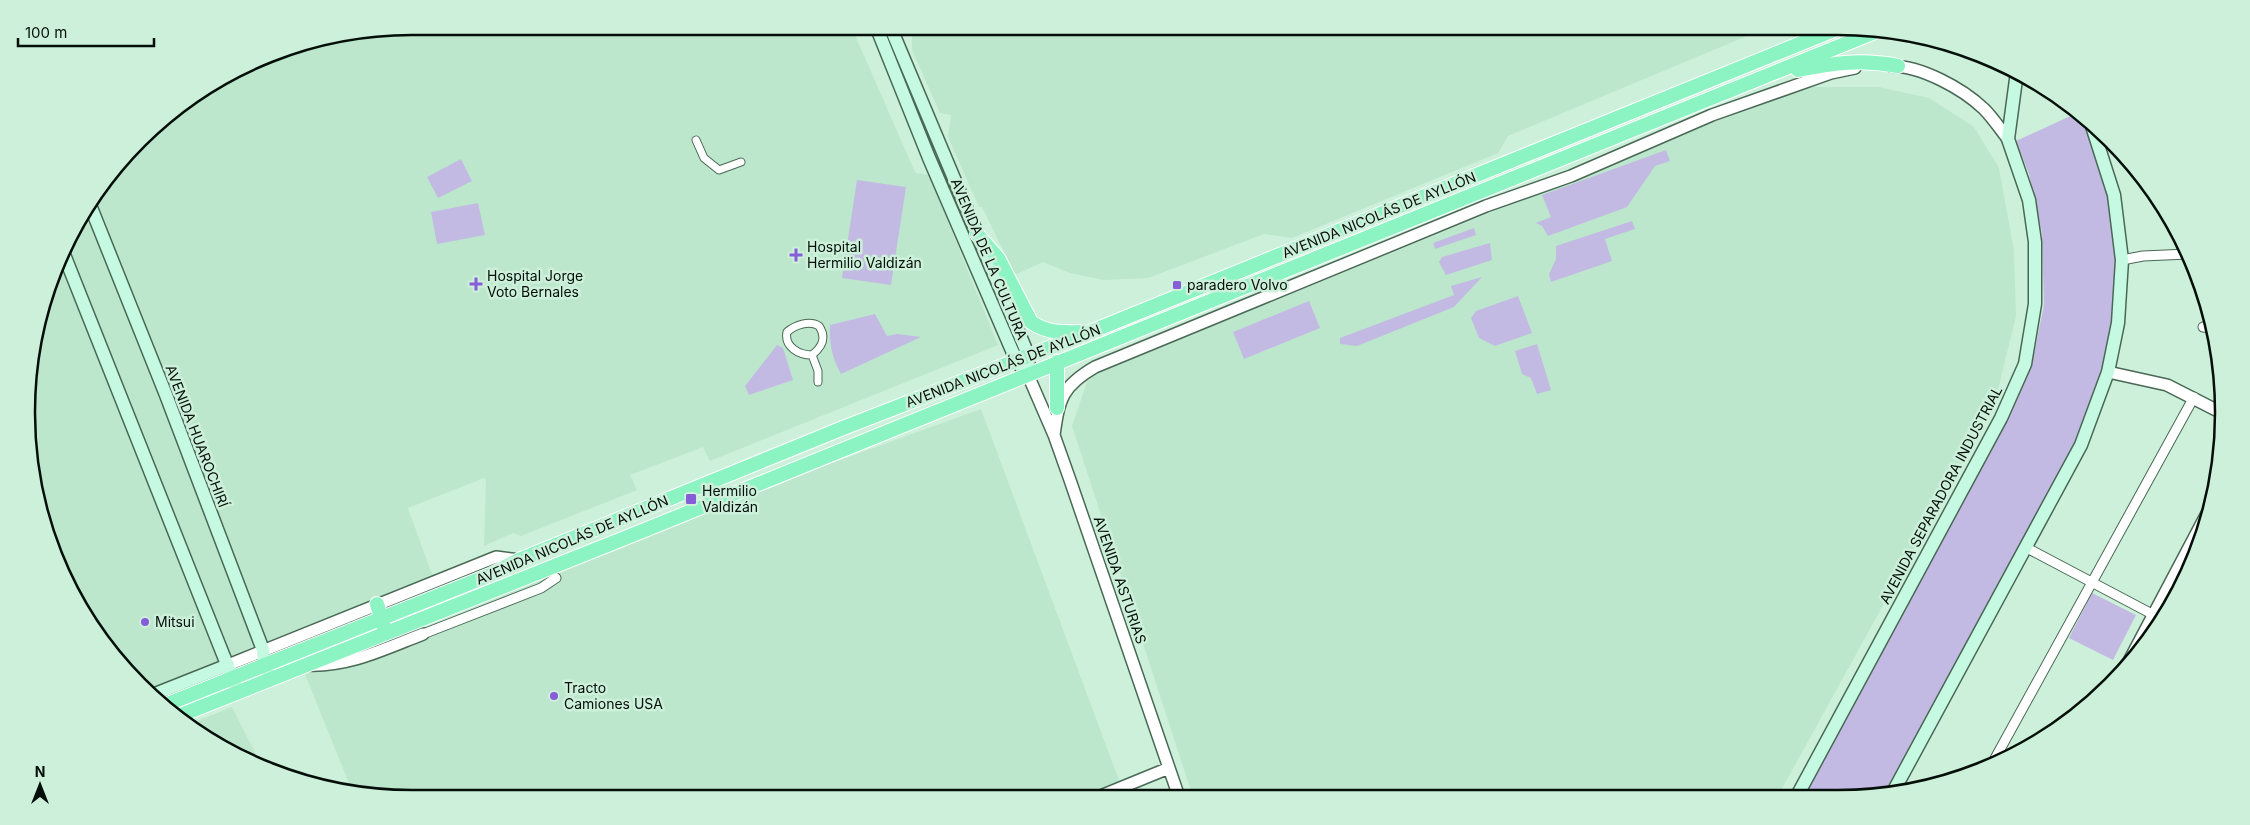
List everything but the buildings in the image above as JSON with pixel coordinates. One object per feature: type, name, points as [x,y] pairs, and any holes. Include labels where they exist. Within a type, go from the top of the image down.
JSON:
[{"type":"main road","name":"AVENIDA DE LA CULTURA","points":[[884,35],[889,41],[977,234],[1028,375]]},
{"type":"main road","name":"AVENIDA DE LA CULTURA","points":[[889,35],[889,41],[929,158],[1023,359]]},
{"type":"main road","name":"AVENIDA NICOLÁS DE AYLLÓN","points":[[172,702],[490,575],[518,560],[843,428],[1023,359],[1822,35]]},
{"type":"main road","name":"AVENIDA NICOLÁS DE AYLLÓN","points":[[185,713],[386,633],[554,572],[1057,362],[1866,36]]},
{"type":"main road","points":[[1765,76],[1839,62],[1860,61],[1898,66]]},
{"type":"main road","name":"AVENIDA SEPARADORA INDUSTRIAL","points":[[1800,790],[2001,418],[2024,364],[2035,304],[2035,242],[2028,200],[2008,139],[2016,80]]},
{"type":"main road","points":[[1897,785],[2027,548],[2080,445],[2108,372],[2118,324],[2122,260],[2114,195],[2096,138]]},
{"type":"main road","name":"AVENIDA HUAROCHIRÍ","points":[[93,213],[166,395],[263,650],[264,665],[271,679]]},
{"type":"main road","points":[[977,234],[998,258],[1031,322],[1052,332],[1065,333],[1095,330]]},
{"type":"main road","points":[[67,262],[238,692]]},
{"type":"main road","points":[[1057,362],[1057,408]]},
{"type":"main road","points":[[377,604],[386,633]]},
{"type":"main road","name":"AVENIDA NICOLÁS DE AYLLÓN","points":[[160,692],[228,665]]},
{"type":"street","points":[[1054,435],[1057,408],[1070,385],[1078,376],[1095,367],[1486,206],[1571,176],[1712,115],[1831,73],[1861,67],[1898,66],[1943,81],[1964,93],[1985,110],[2008,139]]},
{"type":"street","points":[[696,140],[704,158],[719,170],[741,162]]},
{"type":"street","points":[[2122,260],[2143,256],[2180,254]]},
{"type":"street","points":[[809,322],[819,326],[824,336],[822,345],[812,355],[805,355],[795,351],[788,343],[787,332],[809,322]]},
{"type":"street","points":[[812,355],[818,370],[818,382]]},
{"type":"street","points":[[2108,372],[2168,385],[2215,409]]},
{"type":"street","name":"AVENIDA ASTURIAS","points":[[1028,375],[1054,435],[1169,768],[1173,790]]},
{"type":"street","points":[[1998,754],[2194,397]]},
{"type":"street","points":[[2141,636],[2193,538]]},
{"type":"street","points":[[2027,548],[2152,614]]},
{"type":"street","name":"AVENIDA NICOLÁS DE AYLLÓN","points":[[228,665],[496,557],[518,560]]},
{"type":"street","name":"AVENIDA NICOLÁS DE AYLLÓN","points":[[305,665],[329,666],[357,659],[541,588],[554,572]]},
{"type":"street","points":[[1115,790],[1169,768]]},
{"type":"shaded area","points":[[412,35],[855,35],[914,170],[916,173],[929,175],[998,345],[710,461],[703,447],[630,475],[637,490],[521,536],[513,533],[484,546],[486,480],[484,478],[408,508],[431,572],[458,598],[981,409],[1120,783],[1102,790],[412,790],[349,785],[290,637],[156,689],[129,661],[99,622],[74,579],[55,534],[42,486],[36,437],[36,388],[42,339],[55,291],[74,246],[99,203],[129,164],[183,113],[224,86],[246,74],[291,55],[339,42],[363,38]]},
{"type":"shaded area","points":[[912,35],[1749,35],[1508,136],[1498,153],[1292,238],[1264,234],[1148,278],[1104,280],[1070,273],[1043,262],[1015,275],[982,207],[979,207],[948,137],[951,115],[940,113],[912,50]]},
{"type":"shaded area","points":[[1799,87],[1879,87],[1929,98],[1974,127],[1999,168],[2014,251],[2016,316],[1995,402],[1781,790],[1191,790],[1072,426],[1089,376]]},
{"type":"shaded area","points":[[2070,116],[2088,131],[2109,200],[2119,262],[2113,327],[2105,368],[2081,435],[1891,786],[1838,790],[1800,790],[2017,400],[2033,359],[2044,305],[2042,233],[2029,174],[2016,141]]},
{"type":"shaded area","points":[[1666,150],[1670,161],[1655,166],[1627,207],[1548,236],[1542,226],[1536,223],[1551,217],[1542,195]]},
{"type":"shaded area","points":[[461,159],[472,181],[438,198],[427,177]]},
{"type":"shaded area","points":[[857,180],[906,187],[891,285],[842,278]]},
{"type":"shaded area","points":[[478,203],[485,235],[437,244],[431,212]]},
{"type":"shaded area","points":[[1632,221],[1635,229],[1605,239],[1612,261],[1551,282],[1549,274],[1556,259],[1556,246]]},
{"type":"shaded area","points":[[1474,228],[1476,235],[1435,249],[1433,243]]},
{"type":"shaded area","points":[[1490,243],[1492,260],[1446,275],[1439,262],[1442,257]]},
{"type":"shaded area","points":[[1482,277],[1454,307],[1357,346],[1340,344],[1340,338],[1454,295],[1451,286]]},
{"type":"shaded area","points":[[1518,296],[1532,333],[1495,346],[1479,338],[1471,318],[1476,311]]},
{"type":"shaded area","points":[[1309,301],[1320,328],[1244,359],[1233,332]]},
{"type":"shaded area","points":[[875,314],[887,336],[897,334],[921,337],[841,374],[832,350],[830,325]]},
{"type":"shaded area","points":[[1537,344],[1551,390],[1537,394],[1531,378],[1522,374],[1515,351]]},
{"type":"shaded area","points":[[777,345],[783,348],[793,380],[749,395],[745,386]]},
{"type":"shaded area","points":[[2092,593],[2136,615],[2113,660],[2069,638]]},
{"type":"shaded area","points":[[232,707],[257,756],[224,739],[196,721]]},
{"type":"place","name":"Hospital Hermilio Valdizán","points":[[796,255]]},
{"type":"place","name":"Hospital Jorge Voto Bernales","points":[[476,284]]},
{"type":"place","name":"paradero Volvo","points":[[1177,285]]},
{"type":"place","name":"Hermilio Valdizán","points":[[691,499]]},
{"type":"place","name":"Mitsui","points":[[145,622]]},
{"type":"place","name":"Tracto Camiones USA","points":[[554,696]]}]
